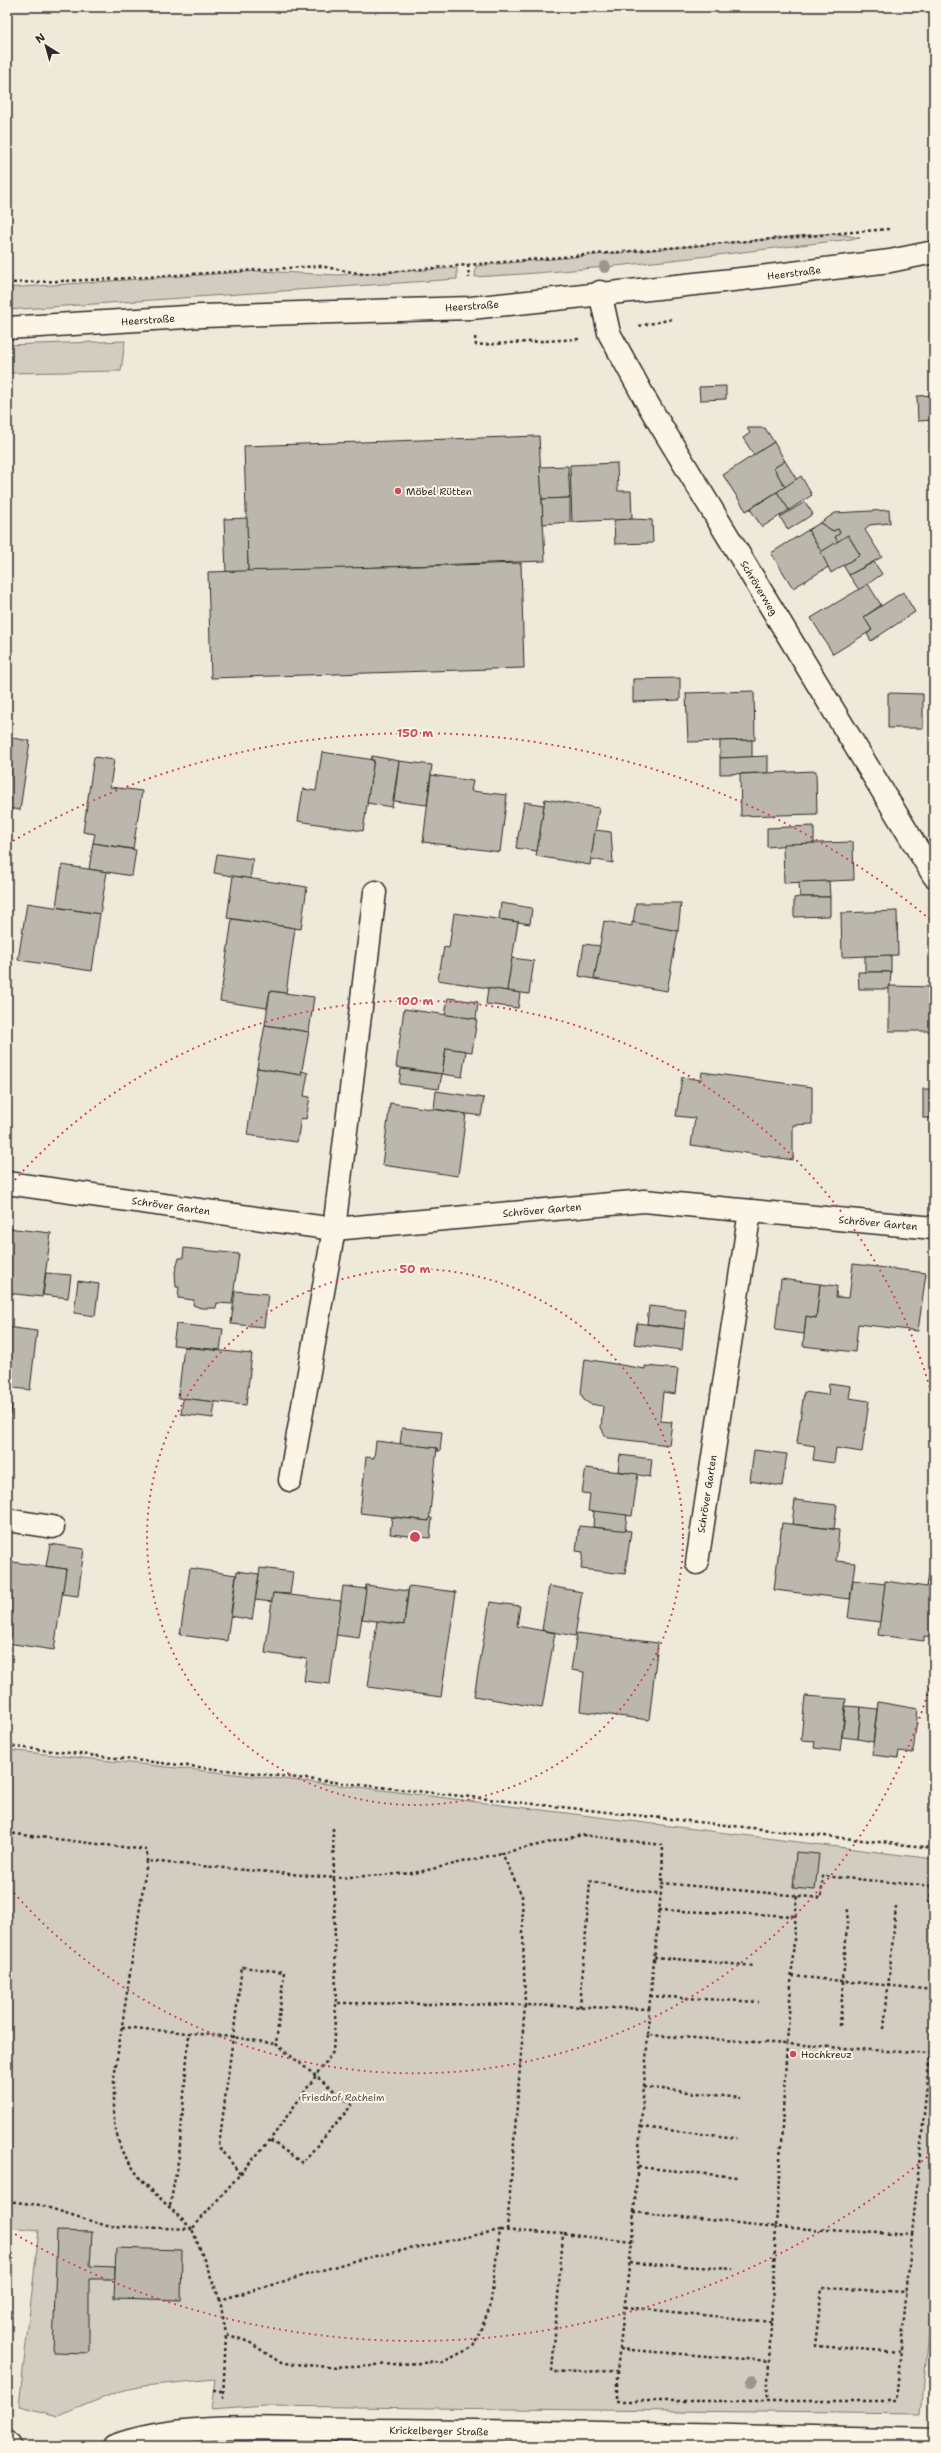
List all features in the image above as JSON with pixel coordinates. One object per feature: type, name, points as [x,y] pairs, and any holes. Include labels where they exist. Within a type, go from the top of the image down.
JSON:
[{"type":"street","name":"Heerstraße","points":[[7,328],[202,316],[471,308],[600,292],[768,276],[890,260],[934,252]]},
{"type":"street","name":"Schröverweg","points":[[600,292],[609,333],[649,406],[934,876]]},
{"type":"street","points":[[290,1480],[334,1229],[375,892]]},
{"type":"street","name":"Schröver Garten","points":[[7,1183],[334,1229],[644,1201],[934,1228]]},
{"type":"street","name":"Schröver Garten","points":[[697,1563],[750,1211]]},
{"type":"street","points":[[7,1520],[53,1527]]},
{"type":"street","name":"Krickelberger Straße","points":[[114,2446],[132,2439],[174,2432],[221,2430],[389,2438],[934,2441]]},
{"type":"street","points":[[7,2442],[10,2446]]},
{"type":"path","points":[[7,283],[114,279],[320,266],[363,274],[890,229]]},
{"type":"path","points":[[7,1746],[934,1848]]},
{"type":"path","points":[[7,2201],[40,2205],[107,2226],[192,2228],[270,2140],[333,2052],[336,2003],[334,1828]]},
{"type":"path","points":[[7,1833],[147,1850],[147,1861],[114,2078],[114,2115],[121,2150],[141,2180],[192,2228],[220,2300],[226,2334],[221,2430]]},
{"type":"path","points":[[147,1861],[334,1878],[414,1873],[582,1835],[663,1845],[662,1883],[650,1996],[632,2242],[617,2371],[617,2401],[896,2401],[934,2014]]},
{"type":"path","points":[[502,1853],[522,1896],[525,2005],[507,2230]]},
{"type":"path","points":[[934,1871],[929,1903],[934,1904]]},
{"type":"path","points":[[662,1883],[821,1898],[822,1876],[932,1886]]},
{"type":"path","points":[[580,2007],[590,1881],[661,1895]]},
{"type":"path","points":[[767,2401],[776,2227],[797,1896]]},
{"type":"path","points":[[884,2028],[896,1907]]},
{"type":"path","points":[[840,2026],[848,1909]]},
{"type":"path","points":[[659,1910],[796,1916]]},
{"type":"path","points":[[654,1957],[754,1966]]},
{"type":"path","points":[[240,2174],[219,2146],[242,1967],[284,1972],[276,2044]]},
{"type":"path","points":[[792,1976],[934,1990]]},
{"type":"path","points":[[650,1996],[759,2002]]},
{"type":"path","points":[[336,2003],[525,2005],[649,2009]]},
{"type":"path","points":[[122,2027],[233,2037],[276,2044],[317,2075],[352,2105],[302,2163],[270,2140]]},
{"type":"path","points":[[170,2207],[179,2156],[189,2034]]},
{"type":"path","points":[[648,2034],[930,2054]]},
{"type":"path","points":[[644,2087],[741,2098]]},
{"type":"path","points":[[641,2127],[737,2138]]},
{"type":"path","points":[[638,2167],[737,2177]]},
{"type":"path","points":[[634,2212],[776,2227],[912,2235]]},
{"type":"path","points":[[226,2334],[249,2342],[281,2362],[329,2367],[443,2362],[473,2348],[481,2332],[490,2308],[500,2230]]},
{"type":"path","points":[[220,2300],[357,2260],[500,2230],[563,2234],[632,2242]]},
{"type":"path","points":[[563,2234],[552,2372],[617,2371]]},
{"type":"path","points":[[629,2263],[733,2269]]},
{"type":"path","points":[[900,2352],[815,2346],[822,2288],[906,2292]]},
{"type":"path","points":[[625,2307],[771,2322]]},
{"type":"path","points":[[620,2349],[769,2361]]},
{"type":"path","points":[[213,2392],[223,2391]]},
{"type":"green space","points":[[834,233],[860,238],[620,266],[475,277],[476,266]]},
{"type":"green space","points":[[457,268],[457,279],[7,310],[7,288],[259,271],[337,275]]},
{"type":"green space","points":[[125,341],[121,371],[7,373],[7,345]]},
{"type":"green space","name":"Friedhof Ratheim","points":[[7,1750],[366,1788],[934,1859],[934,2281],[921,2414],[266,2406],[211,2410],[215,2379],[143,2386],[120,2391],[58,2416],[19,2406],[39,2230],[7,2227]]},
{"type":"building","points":[[726,386],[726,399],[700,400],[699,387]]},
{"type":"building","points":[[934,395],[934,420],[918,421],[917,396]]},
{"type":"building","points":[[747,428],[765,428],[774,442],[754,455],[743,438],[750,433]]},
{"type":"building","points":[[539,436],[545,561],[248,572],[244,446]]},
{"type":"building","points":[[774,442],[785,461],[774,468],[785,487],[746,511],[723,475]]},
{"type":"building","points":[[785,461],[797,480],[785,487],[774,468]]},
{"type":"building","points":[[617,463],[618,491],[631,491],[632,519],[572,522],[570,465]]},
{"type":"building","points":[[568,466],[570,498],[542,499],[540,467]]},
{"type":"building","points":[[801,476],[812,495],[789,510],[777,492]]},
{"type":"building","points":[[777,492],[789,510],[762,527],[750,509]]},
{"type":"building","points":[[570,498],[570,522],[543,524],[542,499]]},
{"type":"building","points":[[805,502],[813,514],[788,530],[780,517]]},
{"type":"building","points":[[889,510],[890,523],[869,525],[865,530],[882,557],[849,575],[843,565],[860,555],[848,535],[838,542],[835,537],[840,533],[838,529],[833,531],[820,523],[835,513]]},
{"type":"building","points":[[247,518],[248,572],[226,572],[224,519]]},
{"type":"building","points":[[614,520],[652,520],[653,543],[615,544]]},
{"type":"building","points":[[820,523],[833,531],[838,529],[840,533],[835,537],[838,542],[821,552],[808,530]]},
{"type":"building","points":[[808,530],[830,566],[793,588],[771,553]]},
{"type":"building","points":[[848,535],[860,555],[831,573],[821,552]]},
{"type":"building","points":[[874,562],[882,574],[859,590],[849,575]]},
{"type":"building","points":[[521,563],[524,668],[211,678],[208,572]]},
{"type":"building","points":[[868,584],[881,605],[864,617],[872,630],[833,654],[811,618]]},
{"type":"building","points":[[903,592],[915,612],[871,641],[867,634],[872,630],[864,617]]},
{"type":"building","points":[[680,678],[680,700],[633,702],[633,679]]},
{"type":"building","points":[[754,691],[755,740],[688,742],[686,693]]},
{"type":"building","points":[[888,693],[923,694],[923,728],[888,728]]},
{"type":"building","points":[[7,737],[30,741],[20,810],[7,808]]},
{"type":"building","points":[[752,740],[752,757],[720,758],[720,741]]},
{"type":"building","points":[[322,752],[374,760],[363,831],[298,821],[303,789],[316,791]]},
{"type":"building","points":[[372,756],[399,761],[392,807],[367,803],[374,760],[371,760]]},
{"type":"building","points":[[768,756],[768,773],[720,774],[720,758]]},
{"type":"building","points":[[94,757],[114,760],[110,787],[142,791],[133,849],[93,843],[95,834],[83,832]]},
{"type":"building","points":[[399,761],[432,765],[427,805],[394,801]]},
{"type":"building","points":[[816,771],[817,814],[741,816],[740,774]]},
{"type":"building","points":[[431,775],[473,781],[471,791],[507,795],[500,852],[423,842]]},
{"type":"building","points":[[545,799],[599,808],[590,865],[536,856]]},
{"type":"building","points":[[524,802],[544,805],[537,851],[516,848]]},
{"type":"building","points":[[814,826],[814,843],[767,847],[767,828]]},
{"type":"building","points":[[595,830],[611,832],[613,863],[591,859]]},
{"type":"building","points":[[853,842],[854,880],[784,883],[783,844]]},
{"type":"building","points":[[93,843],[136,850],[132,876],[89,869]]},
{"type":"building","points":[[217,854],[253,859],[250,879],[214,873]]},
{"type":"building","points":[[62,865],[107,872],[100,914],[56,907]]},
{"type":"building","points":[[233,876],[307,887],[301,929],[227,918]]},
{"type":"building","points":[[829,881],[830,897],[800,897],[799,882]]},
{"type":"building","points":[[830,897],[830,916],[794,917],[794,898]]},
{"type":"building","points":[[27,903],[100,914],[92,971],[18,960]]},
{"type":"building","points":[[501,903],[532,908],[530,924],[499,919]]},
{"type":"building","points":[[636,903],[681,903],[678,931],[633,923]]},
{"type":"building","points":[[897,911],[898,955],[842,957],[841,913]]},
{"type":"building","points":[[454,913],[518,922],[507,991],[438,980],[444,947],[449,948]]},
{"type":"building","points":[[232,919],[295,928],[286,993],[270,991],[267,1008],[220,1001]]},
{"type":"building","points":[[604,921],[632,926],[632,922],[678,931],[667,991],[594,979]]},
{"type":"building","points":[[584,944],[600,946],[594,979],[579,976]]},
{"type":"building","points":[[891,955],[891,972],[865,972],[865,956]]},
{"type":"building","points":[[512,958],[534,961],[529,994],[507,991]]},
{"type":"building","points":[[858,972],[891,972],[889,989],[859,989]]},
{"type":"building","points":[[889,986],[934,987],[934,1031],[889,1031]]},
{"type":"building","points":[[488,988],[520,993],[518,1008],[486,1004]]},
{"type":"building","points":[[270,991],[314,997],[309,1032],[265,1025]]},
{"type":"building","points":[[448,998],[478,1002],[476,1019],[445,1015]]},
{"type":"building","points":[[404,1009],[477,1019],[472,1052],[446,1048],[442,1074],[396,1067]]},
{"type":"building","points":[[265,1025],[309,1032],[301,1075],[257,1068]]},
{"type":"building","points":[[446,1048],[466,1051],[462,1077],[442,1074]]},
{"type":"building","points":[[257,1068],[301,1075],[302,1071],[308,1073],[304,1096],[310,1097],[306,1119],[301,1118],[297,1142],[247,1135]]},
{"type":"building","points":[[401,1069],[442,1074],[439,1089],[399,1084]]},
{"type":"building","points":[[702,1072],[812,1087],[812,1124],[793,1125],[793,1160],[691,1145],[695,1118],[676,1116],[682,1077],[701,1080]]},
{"type":"building","points":[[923,1089],[934,1089],[934,1118],[923,1118]]},
{"type":"building","points":[[436,1091],[484,1098],[481,1116],[434,1109]]},
{"type":"building","points":[[390,1103],[466,1114],[458,1176],[382,1165]]},
{"type":"building","points":[[7,1228],[51,1233],[42,1297],[7,1293]]},
{"type":"building","points":[[184,1248],[239,1254],[232,1304],[217,1303],[216,1308],[201,1308],[193,1305],[194,1300],[178,1298],[179,1287],[176,1287],[175,1272],[179,1258],[183,1258]]},
{"type":"building","points":[[853,1264],[926,1273],[918,1331],[858,1324],[855,1352],[803,1346],[806,1316],[816,1318],[820,1284],[837,1286],[836,1297],[849,1298]]},
{"type":"building","points":[[46,1273],[71,1275],[68,1298],[43,1295]]},
{"type":"building","points":[[781,1279],[820,1284],[816,1318],[806,1316],[804,1334],[775,1330]]},
{"type":"building","points":[[78,1281],[99,1284],[95,1316],[74,1313]]},
{"type":"building","points":[[235,1291],[268,1294],[264,1327],[231,1324]]},
{"type":"building","points":[[649,1306],[686,1310],[684,1329],[647,1324]]},
{"type":"building","points":[[637,1323],[684,1329],[682,1350],[634,1344]]},
{"type":"building","points":[[176,1324],[223,1329],[220,1350],[173,1345]]},
{"type":"building","points":[[7,1327],[37,1331],[30,1390],[7,1387]]},
{"type":"building","points":[[184,1347],[252,1354],[246,1405],[178,1398]]},
{"type":"building","points":[[585,1359],[645,1369],[645,1366],[678,1369],[675,1394],[663,1392],[660,1421],[672,1422],[669,1445],[609,1438],[605,1436],[601,1427],[603,1406],[590,1404],[584,1400],[581,1393]]},
{"type":"building","points":[[829,1383],[851,1386],[849,1398],[869,1401],[862,1452],[836,1448],[834,1463],[813,1460],[815,1446],[797,1443],[804,1392],[828,1395]]},
{"type":"building","points":[[183,1398],[215,1402],[213,1418],[181,1414]]},
{"type":"building","points":[[7,1404],[12,1405],[8,1430],[7,1430]]},
{"type":"building","points":[[402,1428],[442,1432],[440,1451],[437,1451],[437,1448],[400,1444]]},
{"type":"building","points":[[376,1441],[437,1448],[429,1521],[360,1513],[366,1457],[374,1458]]},
{"type":"building","points":[[754,1450],[787,1454],[782,1486],[750,1481]]},
{"type":"building","points":[[620,1455],[652,1459],[650,1477],[618,1471]]},
{"type":"building","points":[[586,1468],[638,1474],[632,1516],[588,1511],[590,1494],[582,1493]]},
{"type":"building","points":[[795,1500],[837,1505],[834,1529],[792,1524]]},
{"type":"building","points":[[594,1511],[627,1515],[625,1531],[593,1527]]},
{"type":"building","points":[[392,1517],[429,1521],[429,1518],[432,1518],[430,1538],[390,1534]]},
{"type":"building","points":[[782,1523],[839,1530],[836,1561],[855,1563],[850,1599],[774,1590]]},
{"type":"building","points":[[579,1526],[631,1531],[625,1574],[581,1569],[583,1552],[576,1551]]},
{"type":"building","points":[[934,1542],[934,1637],[924,1636],[924,1641],[878,1635],[885,1581],[927,1587]]},
{"type":"building","points":[[50,1544],[84,1549],[78,1596],[62,1594],[66,1569],[46,1566]]},
{"type":"building","points":[[12,1562],[66,1569],[54,1650],[7,1643],[7,1596]]},
{"type":"building","points":[[190,1568],[236,1575],[227,1641],[180,1635]]},
{"type":"building","points":[[260,1568],[293,1572],[290,1594],[273,1593],[272,1602],[255,1600]]},
{"type":"building","points":[[237,1571],[259,1574],[252,1620],[231,1616]]},
{"type":"building","points":[[853,1580],[885,1584],[880,1622],[848,1618]]},
{"type":"building","points":[[366,1585],[408,1591],[404,1625],[362,1619]]},
{"type":"building","points":[[343,1586],[366,1589],[359,1638],[336,1635]]},
{"type":"building","points":[[409,1586],[456,1592],[441,1697],[368,1687],[377,1621],[404,1625]]},
{"type":"building","points":[[549,1586],[582,1592],[575,1636],[542,1630]]},
{"type":"building","points":[[273,1593],[341,1601],[330,1684],[304,1681],[307,1659],[265,1653]]},
{"type":"building","points":[[490,1602],[520,1606],[517,1626],[555,1633],[542,1708],[474,1696]]},
{"type":"building","points":[[577,1633],[658,1643],[649,1720],[580,1711],[584,1672],[571,1670]]},
{"type":"building","points":[[805,1696],[846,1699],[840,1751],[814,1748],[815,1741],[801,1740]]},
{"type":"building","points":[[878,1702],[918,1709],[913,1753],[899,1751],[898,1758],[872,1755]]},
{"type":"building","points":[[846,1706],[861,1707],[858,1739],[842,1737]]},
{"type":"building","points":[[861,1707],[877,1709],[873,1742],[858,1739]]},
{"type":"building","points":[[934,1715],[934,1748],[930,1747]]},
{"type":"building","points":[[796,1852],[819,1854],[815,1890],[793,1888]]},
{"type":"building","points":[[57,2231],[92,2232],[90,2266],[115,2267],[115,2279],[89,2279],[89,2353],[53,2352]]},
{"type":"building","points":[[116,2248],[182,2250],[181,2300],[114,2298]]},
{"type":"place","name":"Möbel Rütten","points":[[398,491]]},
{"type":"place","name":"Hochkreuz","points":[[793,2054]]}]
